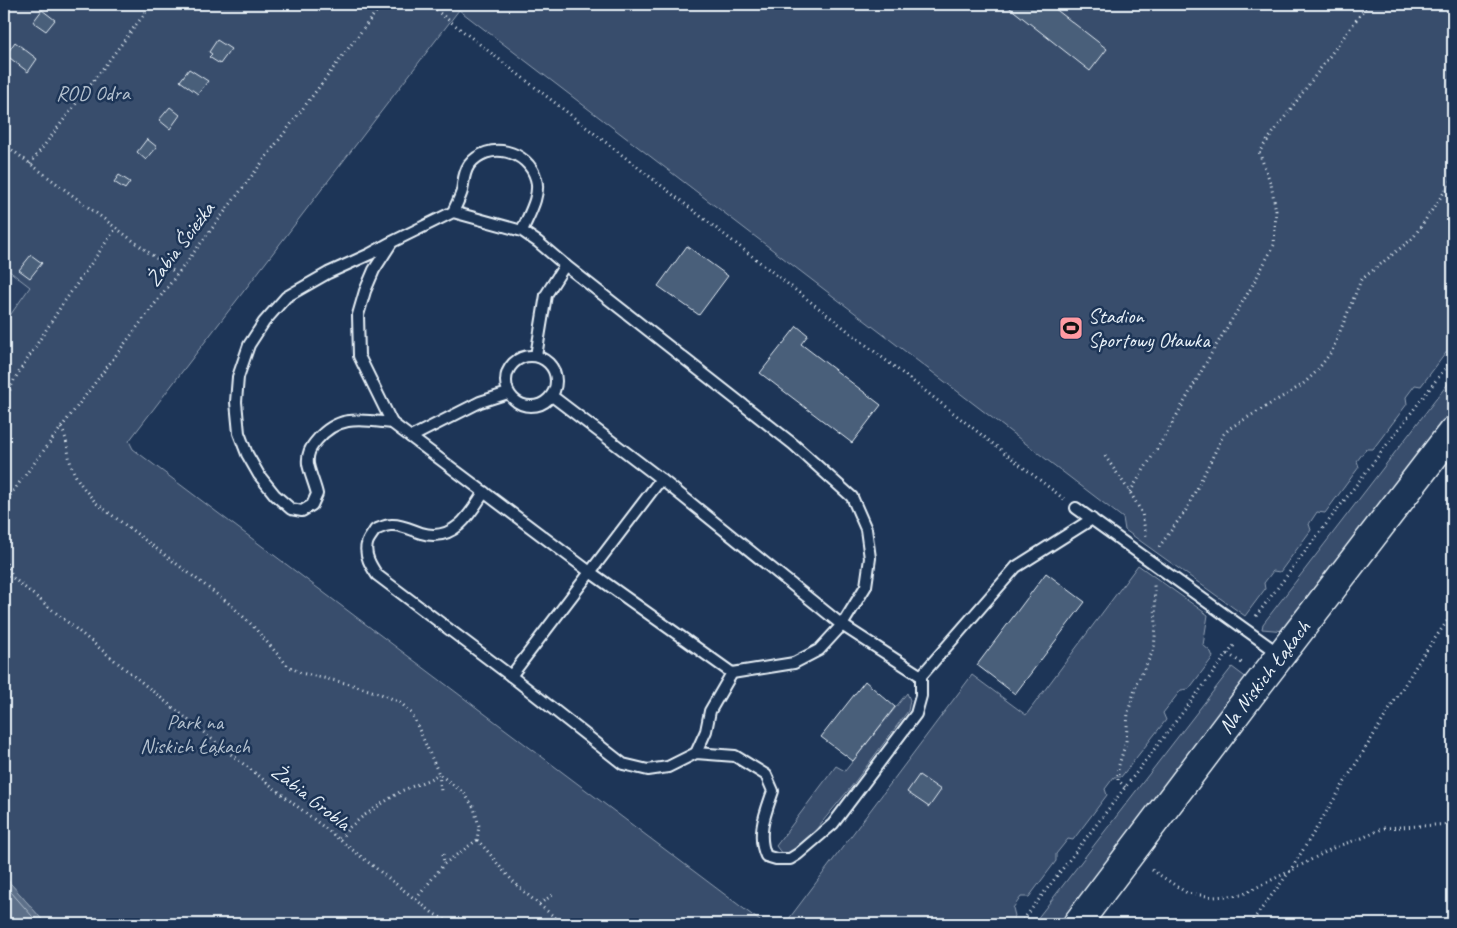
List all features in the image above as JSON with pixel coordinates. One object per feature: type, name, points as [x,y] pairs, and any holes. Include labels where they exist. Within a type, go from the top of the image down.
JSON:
[{"type":"street","name":"Na Niskich Łąkach","points":[[1077,924],[1453,431]]},
{"type":"lane","points":[[453,212],[461,192],[463,176],[470,164],[479,156],[490,151],[508,151],[518,155],[528,164],[536,180],[537,193],[522,231]]},
{"type":"lane","points":[[392,242],[374,270],[358,315],[359,356],[392,423],[590,572],[732,673],[794,663],[819,650],[842,625],[866,586],[870,558],[866,529],[852,497],[793,444],[522,231],[453,212],[328,273],[286,297],[264,322],[249,345],[238,377],[236,402],[239,434],[247,454],[259,475],[275,495],[291,509],[302,511],[312,505],[317,494],[308,465],[309,450],[332,425],[353,419],[392,423]]},
{"type":"lane","points":[[536,356],[546,294],[565,264]]},
{"type":"lane","points":[[536,356],[553,369],[556,382],[552,396],[543,403],[535,406],[526,406],[513,400],[508,393],[506,378],[508,370],[520,359],[536,356]]},
{"type":"lane","points":[[411,437],[480,402],[508,393]]},
{"type":"lane","points":[[552,396],[661,479],[842,625],[922,676]]},
{"type":"lane","points":[[511,676],[661,479]]},
{"type":"lane","points":[[484,492],[470,515],[457,528],[440,536],[422,534],[409,528],[391,525],[376,530],[366,544],[367,556],[377,575],[511,676],[623,764],[648,770],[668,767],[696,753],[734,756],[766,775],[773,791],[763,821],[762,846],[766,856],[776,859],[790,859],[833,824],[916,714],[921,696],[922,676],[1016,567],[1092,519]]},
{"type":"lane","points":[[1076,508],[1281,655]]},
{"type":"lane","points":[[696,753],[706,732],[710,711],[732,673]]},
{"type":"path","points":[[30,164],[152,4]]},
{"type":"path","name":"Żabia Ścieżka","points":[[4,503],[176,273],[382,4]]},
{"type":"path","points":[[428,4],[1076,508]]},
{"type":"path","points":[[1130,492],[1252,288],[1274,245],[1276,211],[1272,184],[1259,152],[1368,4]]},
{"type":"path","points":[[4,144],[176,273]]},
{"type":"path","points":[[1149,560],[1186,510],[1224,434],[1235,425],[1302,386],[1316,372],[1332,351],[1361,280],[1414,238],[1453,179]]},
{"type":"path","points":[[4,404],[14,380],[62,305],[116,228]]},
{"type":"path","points":[[61,428],[65,435],[73,471],[83,488],[96,503],[231,605],[252,625],[288,666],[301,673],[350,684],[400,702],[412,714],[439,774],[441,791]]},
{"type":"path","points":[[1105,456],[1142,513],[1155,600],[1156,625],[1154,649],[1137,683],[1128,712],[1126,742],[1118,768],[1118,780],[1125,788]]},
{"type":"path","name":"Żabia Grobla","points":[[4,559],[13,578]]},
{"type":"path","name":"Żabia Grobla","points":[[4,574],[13,578],[213,740],[434,914],[453,924]]},
{"type":"path","points":[[1250,924],[1290,871],[1420,658],[1453,612]]},
{"type":"path","points":[[340,840],[350,827],[362,817],[401,791],[439,774]]},
{"type":"path","points":[[416,899],[444,864],[477,840],[479,826],[474,808],[466,794],[439,774]]},
{"type":"path","points":[[1130,853],[1154,872],[1187,893],[1214,897],[1240,894],[1290,871],[1335,847],[1384,828],[1453,824]]},
{"type":"path","points":[[477,840],[492,855],[508,877],[563,924]]},
{"type":"path","points":[[443,854],[444,864]]},
{"type":"path","points":[[539,904],[554,894]]},
{"type":"path","points":[[584,924],[585,918]]},
{"type":"shaded area","points":[[4,267],[30,287],[4,324]]},
{"type":"green space","points":[[4,4],[1453,4],[1453,336],[1449,341],[1451,346],[1421,386],[1415,385],[1406,397],[1407,404],[1373,449],[1366,449],[1357,461],[1359,467],[1325,513],[1317,512],[1309,524],[1311,530],[1280,572],[1273,571],[1264,583],[1265,589],[1245,616],[1125,530],[1123,518],[459,10],[129,441],[133,449],[764,924],[46,924],[4,876],[4,324],[30,287],[4,267]]},
{"type":"green space","points":[[1453,377],[1453,410],[1285,631],[1262,629],[1263,624]]},
{"type":"green space","points":[[1138,565],[1208,615],[1203,645],[1211,652],[1213,657],[1189,689],[1181,690],[1163,713],[1166,720],[1121,777],[1114,777],[1105,789],[1107,795],[1073,840],[1068,839],[1056,854],[1056,861],[1029,897],[1021,897],[1013,908],[1015,916],[1009,924],[785,924],[972,675],[1026,715]]},
{"type":"green space","points":[[1232,667],[1248,679],[1061,924],[1033,924]]},
{"type":"green space","points":[[907,693],[910,700],[908,711],[851,787],[799,850],[790,857],[782,854],[776,846],[836,766],[845,771]]},
{"type":"water","points":[[4,876],[46,924],[4,924]]},
{"type":"building","points":[[1005,4],[1049,4],[1107,49],[1090,71]]},
{"type":"building","points":[[42,10],[55,20],[46,31],[33,22]]},
{"type":"building","points":[[217,40],[231,49],[220,64],[209,57],[212,54],[209,52]]},
{"type":"building","points":[[15,42],[37,59],[28,72],[6,55]]},
{"type":"building","points":[[189,69],[208,81],[198,94],[180,81]]},
{"type":"building","points":[[170,107],[180,115],[170,129],[159,120]]},
{"type":"building","points":[[147,139],[157,147],[146,160],[137,152]]},
{"type":"building","points":[[119,175],[130,182],[125,189],[114,182]]},
{"type":"building","points":[[687,246],[728,276],[699,315],[658,286]]},
{"type":"building","points":[[31,255],[42,263],[30,278],[19,270]]},
{"type":"building","points":[[797,326],[808,335],[801,344],[881,405],[852,443],[760,373]]},
{"type":"building","points":[[1046,573],[1085,602],[1015,694],[977,665]]},
{"type":"building","points":[[865,681],[895,707],[853,761],[821,737]]},
{"type":"building","points":[[919,775],[941,790],[929,807],[907,792]]},
{"type":"place","name":"Stadion Sportowy Oławka","points":[[1071,328]]},
{"type":"park label","name":"ROD Odra","points":[[93,93]]},
{"type":"park label","name":"Park na Niskich Łąkach","points":[[195,734]]}]
